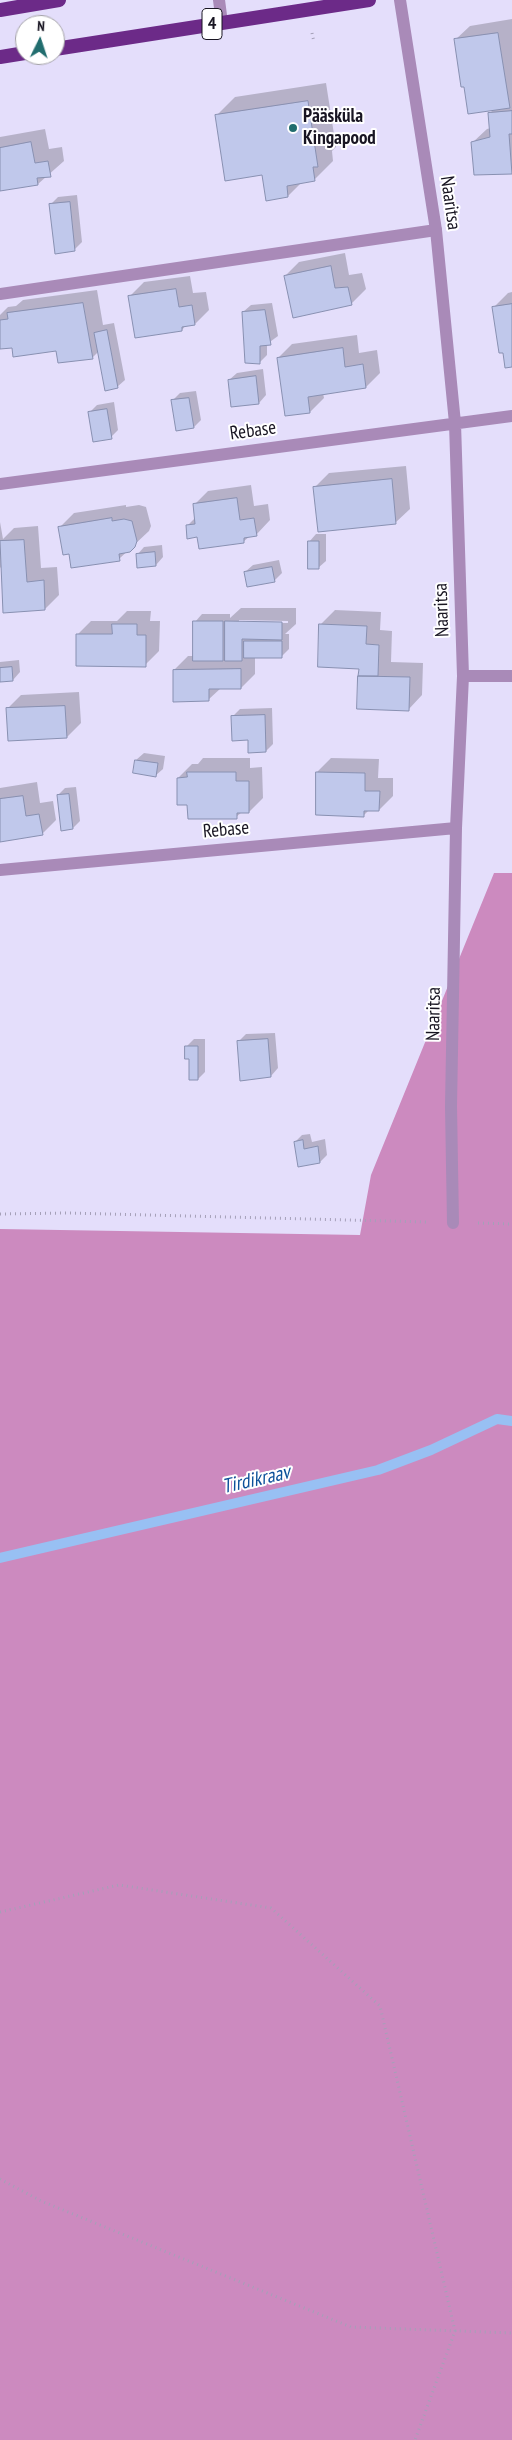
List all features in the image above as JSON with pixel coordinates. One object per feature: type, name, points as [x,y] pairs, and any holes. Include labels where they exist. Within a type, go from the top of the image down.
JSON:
[{"type":"highway","points":[[0,10],[59,0]]},
{"type":"highway","name":"4","points":[[65,47],[369,0]]},
{"type":"highway","points":[[0,58],[15,55]]},
{"type":"street","points":[[219,0],[222,22]]},
{"type":"street","name":"Naaritsa","points":[[400,0],[436,230],[455,423],[463,676],[456,828],[451,1106],[453,1222]]},
{"type":"street","points":[[0,294],[436,230]]},
{"type":"street","name":"Rebase","points":[[0,484],[512,416]]},
{"type":"street","points":[[463,676],[512,676]]},
{"type":"street","name":"Rebase","points":[[0,870],[456,828]]},
{"type":"path","points":[[0,1214],[68,1213],[512,1224]]},
{"type":"path","points":[[0,1912],[119,1885],[271,1908],[380,2006],[455,2331],[415,2440]]},
{"type":"path","points":[[0,2179],[41,2201],[351,2326],[512,2333]]},
{"type":"shaded area","points":[[494,873],[512,873],[512,2440],[0,2440],[0,1229],[360,1235],[371,1175]]},
{"type":"building","points":[[498,33],[510,108],[468,114],[464,87],[461,87],[454,39]]},
{"type":"building","points":[[308,101],[318,167],[313,167],[315,181],[287,186],[288,197],[266,201],[262,175],[225,181],[215,115]]},
{"type":"building","points":[[512,111],[512,134],[509,134],[512,174],[474,175],[471,142],[490,137],[488,113]]},
{"type":"building","points":[[31,142],[35,163],[48,161],[51,177],[37,178],[38,185],[0,191],[0,148]]},
{"type":"building","points":[[70,202],[75,251],[55,254],[49,204]]},
{"type":"building","points":[[331,266],[335,288],[348,287],[352,305],[293,318],[284,276]]},
{"type":"building","points":[[176,289],[179,307],[192,305],[195,325],[182,327],[182,331],[135,338],[128,296]]},
{"type":"building","points":[[83,303],[93,359],[58,363],[56,351],[13,357],[12,348],[0,349],[0,320],[8,319],[7,313]]},
{"type":"building","points":[[512,304],[512,367],[505,368],[503,353],[499,353],[492,307]]},
{"type":"building","points":[[265,310],[271,345],[260,346],[260,364],[245,363],[242,312]]},
{"type":"building","points":[[107,330],[118,388],[105,391],[94,333]]},
{"type":"building","points":[[343,348],[345,367],[363,364],[366,388],[308,397],[310,413],[285,416],[277,358]]},
{"type":"building","points":[[256,376],[259,404],[231,407],[228,380]]},
{"type":"building","points":[[189,398],[194,428],[176,431],[171,400]]},
{"type":"building","points":[[107,409],[112,439],[93,442],[88,412]]},
{"type":"building","points":[[392,479],[396,524],[318,532],[313,487]]},
{"type":"building","points":[[237,498],[240,520],[254,518],[257,536],[244,538],[244,543],[199,549],[197,537],[187,539],[186,525],[195,524],[193,504]]},
{"type":"building","points":[[112,518],[112,521],[124,519],[132,521],[137,541],[135,547],[130,552],[119,554],[120,561],[71,568],[69,554],[63,555],[58,527]]},
{"type":"building","points":[[24,540],[27,582],[44,580],[45,610],[3,613],[0,541]]},
{"type":"building","points":[[308,541],[319,541],[319,569],[308,569]]},
{"type":"building","points":[[155,552],[156,566],[137,568],[136,554]]},
{"type":"building","points":[[272,567],[275,582],[247,587],[244,572]]},
{"type":"building","points":[[193,621],[223,621],[223,661],[193,661]]},
{"type":"building","points":[[225,621],[282,622],[282,640],[242,639],[242,661],[225,661]]},
{"type":"building","points":[[112,624],[137,624],[137,635],[146,635],[146,667],[76,666],[76,634],[112,634]]},
{"type":"building","points":[[319,624],[367,626],[366,644],[379,645],[378,676],[358,676],[359,669],[318,667]]},
{"type":"building","points":[[244,641],[282,641],[282,658],[244,658]]},
{"type":"building","points":[[12,667],[13,681],[0,682],[0,668]]},
{"type":"building","points":[[241,669],[241,689],[209,689],[209,701],[173,702],[173,670]]},
{"type":"building","points":[[358,676],[410,677],[409,711],[357,709]]},
{"type":"building","points":[[65,706],[67,738],[8,741],[6,708]]},
{"type":"building","points":[[265,715],[266,752],[248,753],[248,740],[232,741],[231,716]]},
{"type":"building","points":[[135,760],[158,763],[156,777],[133,773]]},
{"type":"building","points":[[187,772],[236,772],[236,781],[249,781],[249,813],[237,813],[237,819],[188,819],[187,805],[177,805],[177,778],[187,777]]},
{"type":"building","points":[[316,772],[365,773],[365,791],[380,791],[379,811],[364,811],[364,817],[316,815]]},
{"type":"building","points":[[69,794],[73,829],[61,831],[57,795]]},
{"type":"building","points":[[23,796],[26,816],[39,814],[43,835],[0,842],[0,799]]},
{"type":"building","points":[[268,1039],[271,1077],[240,1081],[237,1041]]},
{"type":"building","points":[[185,1046],[198,1046],[198,1080],[189,1080],[189,1059],[185,1059]]},
{"type":"building","points":[[303,1140],[304,1149],[318,1146],[320,1163],[298,1167],[294,1142]]},
{"type":"waterway","name":"Tirdikraav","points":[[0,1558],[378,1470],[431,1450],[497,1419],[512,1421]]},
{"type":"place","name":"Pääsküla Kingapood","points":[[293,128]]}]
